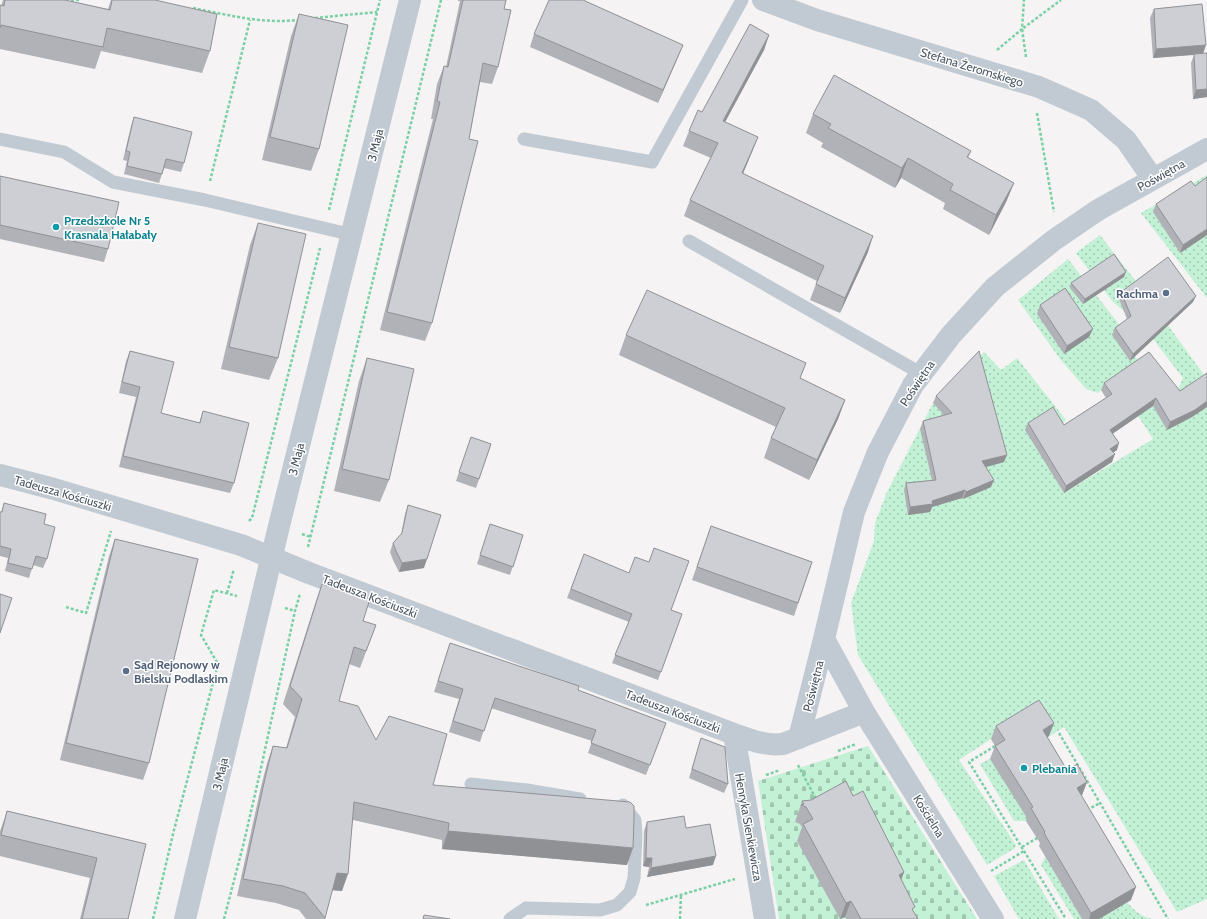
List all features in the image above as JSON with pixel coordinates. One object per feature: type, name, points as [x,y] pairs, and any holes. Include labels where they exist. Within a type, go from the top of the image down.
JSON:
[{"type":"street","name":"3 Maja","points":[[185,919],[272,557],[410,0]]},
{"type":"street","name":"Stefana Żeromskiego","points":[[763,0],[817,20],[1039,86],[1091,110],[1126,140],[1153,179]]},
{"type":"street","name":"Poświętna","points":[[799,738],[854,512],[878,452],[913,385],[951,335],[995,287],[1054,240],[1098,210],[1207,149]]},
{"type":"street","name":"Tadeusza Kościuszki","points":[[0,475],[54,489],[241,545],[272,557],[307,583],[734,734]]},
{"type":"street","name":"Kościelna","points":[[824,639],[864,712],[993,919]]},
{"type":"street","points":[[734,734],[771,745],[783,744],[864,712]]},
{"type":"street","name":"Henryka Sienkiewicza","points":[[734,734],[765,919]]},
{"type":"lane","points":[[524,139],[652,162],[742,0]]},
{"type":"lane","points":[[0,139],[64,152],[113,182],[205,200],[353,235]]},
{"type":"lane","points":[[689,241],[922,374]]},
{"type":"lane","points":[[471,784],[528,790],[590,800]]},
{"type":"lane","points":[[510,919],[526,908],[600,910],[617,905],[630,892],[634,878],[636,836],[635,820],[621,803],[613,802]]},
{"type":"path","points":[[71,0],[80,0]]},
{"type":"path","points":[[248,523],[252,518],[325,228],[380,0]]},
{"type":"path","points":[[224,919],[261,768],[295,611],[301,593],[307,583],[314,555],[308,547],[441,0]]},
{"type":"path","points":[[1022,29],[1024,0]]},
{"type":"path","points":[[975,68],[1022,29],[1061,0]]},
{"type":"path","points":[[187,7],[250,20],[286,22],[299,20]]},
{"type":"path","points":[[313,19],[377,12]]},
{"type":"path","points":[[205,200],[250,20]]},
{"type":"path","points":[[1030,111],[1044,116]]},
{"type":"path","points":[[1037,113],[1055,218]]},
{"type":"path","points":[[66,607],[86,613],[118,509]]},
{"type":"path","points":[[153,919],[174,830],[218,664],[201,635],[214,590],[295,611]]},
{"type":"path","points":[[1059,733],[1168,919]]},
{"type":"path","points":[[833,752],[861,743]]},
{"type":"path","points":[[995,746],[969,762],[1066,919]]},
{"type":"path","points":[[794,765],[805,762]]},
{"type":"path","points":[[798,764],[816,801]]},
{"type":"path","points":[[742,780],[753,779],[783,769]]},
{"type":"path","points":[[1087,810],[1100,803]]},
{"type":"path","points":[[1022,847],[1041,836]]},
{"type":"path","points":[[991,871],[1024,852]]},
{"type":"path","points":[[641,906],[738,879]]},
{"type":"path","points":[[680,919],[681,894]]},
{"type":"green space","points":[[1207,175],[1207,298],[1141,213]]},
{"type":"green space","points":[[1100,235],[1138,284],[1207,379],[1207,899],[1177,912],[1064,727],[1039,743],[1032,830],[1026,821],[1014,821],[980,764],[1000,753],[991,739],[959,760],[1016,845],[1015,848],[987,865],[858,655],[851,603],[874,541],[875,523],[887,492],[933,403],[984,352],[1001,370],[1017,358],[1066,420],[1058,428],[1064,493],[1153,439],[1123,393],[1101,390],[1098,393],[1086,389],[1060,359],[1018,300],[1068,259],[1118,323],[1158,399],[1177,392],[1183,378],[1146,330],[1113,302],[1076,253]]},
{"type":"green space","points":[[868,746],[977,919],[779,919],[758,781]]},
{"type":"green space","points":[[1045,857],[1127,902],[1138,913],[1152,919],[1074,919],[1041,865]]},
{"type":"green space","points":[[1024,860],[1059,919],[1019,919],[994,876]]},
{"type":"building","points":[[5,0],[65,0],[110,10],[112,0],[155,0],[217,14],[210,51],[107,28],[103,47],[1,25],[0,28],[0,5],[4,6]]},
{"type":"building","points":[[463,0],[506,0],[504,9],[511,10],[498,67],[483,63],[469,139],[478,141],[432,323],[387,312],[440,102],[437,101],[444,66],[448,67]]},
{"type":"building","points":[[549,0],[583,0],[683,45],[663,90],[534,34]]},
{"type":"building","points":[[1202,4],[1206,45],[1156,49],[1154,9]]},
{"type":"building","points":[[299,14],[348,25],[319,149],[270,137]]},
{"type":"building","points":[[750,24],[769,35],[723,121],[758,137],[742,173],[873,236],[845,298],[816,284],[824,266],[690,200],[718,143],[689,131],[698,110],[702,112]]},
{"type":"building","points":[[1207,53],[1207,89],[1196,90],[1194,54]]},
{"type":"building","points":[[834,75],[971,151],[967,157],[1014,183],[996,215],[950,190],[953,184],[908,158],[902,168],[828,128],[831,124],[813,114]]},
{"type":"building","points":[[134,117],[192,132],[184,163],[166,159],[162,174],[127,166],[130,152],[126,151]]},
{"type":"building","name":"Przedszkole Nr 5 Krasnala Hałabały","points":[[0,176],[119,202],[108,249],[0,225]]},
{"type":"building","points":[[1207,177],[1207,229],[1183,245],[1156,204],[1191,181],[1195,186]]},
{"type":"building","points":[[258,223],[306,234],[278,358],[229,347]]},
{"type":"building","points":[[1114,254],[1126,272],[1085,299],[1071,283]]},
{"type":"building","points":[[1168,257],[1196,296],[1133,354],[1115,328],[1131,316],[1121,292]]},
{"type":"building","points":[[1065,288],[1093,329],[1067,346],[1040,305]]},
{"type":"building","points":[[647,290],[806,363],[800,378],[845,400],[817,460],[771,438],[785,408],[626,335]]},
{"type":"building","points":[[130,351],[174,362],[161,413],[200,423],[203,411],[249,423],[234,483],[123,456],[140,387],[122,382]]},
{"type":"building","points":[[979,351],[1007,455],[982,461],[994,480],[966,492],[965,490],[932,501],[933,504],[910,507],[906,483],[936,480],[923,421],[952,413],[936,396]]},
{"type":"building","points":[[1149,352],[1180,391],[1207,373],[1207,401],[1195,410],[1170,422],[1156,398],[1110,430],[1119,443],[1110,449],[1115,454],[1066,486],[1028,423],[1053,407],[1064,425],[1112,394],[1104,383]]},
{"type":"building","points":[[367,358],[414,369],[389,480],[342,469]]},
{"type":"building","points":[[471,437],[491,444],[479,479],[459,472]]},
{"type":"building","points":[[4,503],[46,514],[44,524],[55,527],[47,559],[36,556],[32,569],[8,563],[11,549],[0,546],[0,512],[2,512]]},
{"type":"building","points":[[408,505],[441,515],[427,559],[402,563],[393,543],[402,533]]},
{"type":"building","points":[[490,524],[523,535],[513,567],[480,555]]},
{"type":"building","points":[[711,526],[812,562],[798,603],[697,567]]},
{"type":"building","name":"Sąd Rejonowy w Bielsku Podlaskim","points":[[115,539],[198,559],[149,763],[66,743]]},
{"type":"building","points":[[654,548],[689,561],[671,610],[682,614],[661,672],[615,655],[632,614],[571,589],[584,554],[629,573],[635,557],[649,562]]},
{"type":"building","points":[[322,584],[370,599],[363,621],[376,625],[366,651],[354,647],[339,701],[358,706],[376,740],[389,716],[447,734],[433,785],[630,802],[634,806],[633,848],[448,831],[449,823],[354,802],[348,874],[337,873],[325,918],[305,893],[283,886],[243,879],[273,746],[287,748],[302,699],[290,686]]},
{"type":"building","points":[[0,594],[12,598],[0,633]]},
{"type":"building","points":[[450,643],[579,686],[578,690],[666,723],[650,765],[591,743],[596,730],[495,698],[484,731],[453,721],[463,689],[438,681]]},
{"type":"building","points":[[1039,700],[1054,723],[1043,730],[1067,770],[1077,764],[1087,782],[1077,788],[1136,887],[1091,913],[1044,833],[1045,832],[1031,808],[1033,807],[995,746],[1005,740],[996,726]]},
{"type":"building","points":[[701,738],[725,747],[728,784],[692,769]]},
{"type":"building","points":[[846,781],[853,796],[863,791],[904,872],[899,875],[915,907],[912,909],[918,919],[861,919],[851,901],[846,903],[803,824],[813,819],[806,807],[801,805],[804,804],[802,801],[811,800]]},
{"type":"building","points":[[7,811],[146,844],[128,919],[82,919],[97,858],[1,835]]},
{"type":"building","points":[[684,816],[686,828],[710,824],[716,856],[651,868],[652,858],[646,858],[647,822]]},
{"type":"building","points":[[424,915],[450,919],[423,919]]},
{"type":"place","name":"Przedszkole Nr 5 Krasnala Hałabały","points":[[56,227]]},
{"type":"place","name":"Rachma","points":[[1166,293]]},
{"type":"place","name":"Sąd Rejonowy w Bielsku Podlaskim","points":[[126,671]]},
{"type":"place","name":"Plebania","points":[[1024,768]]}]
